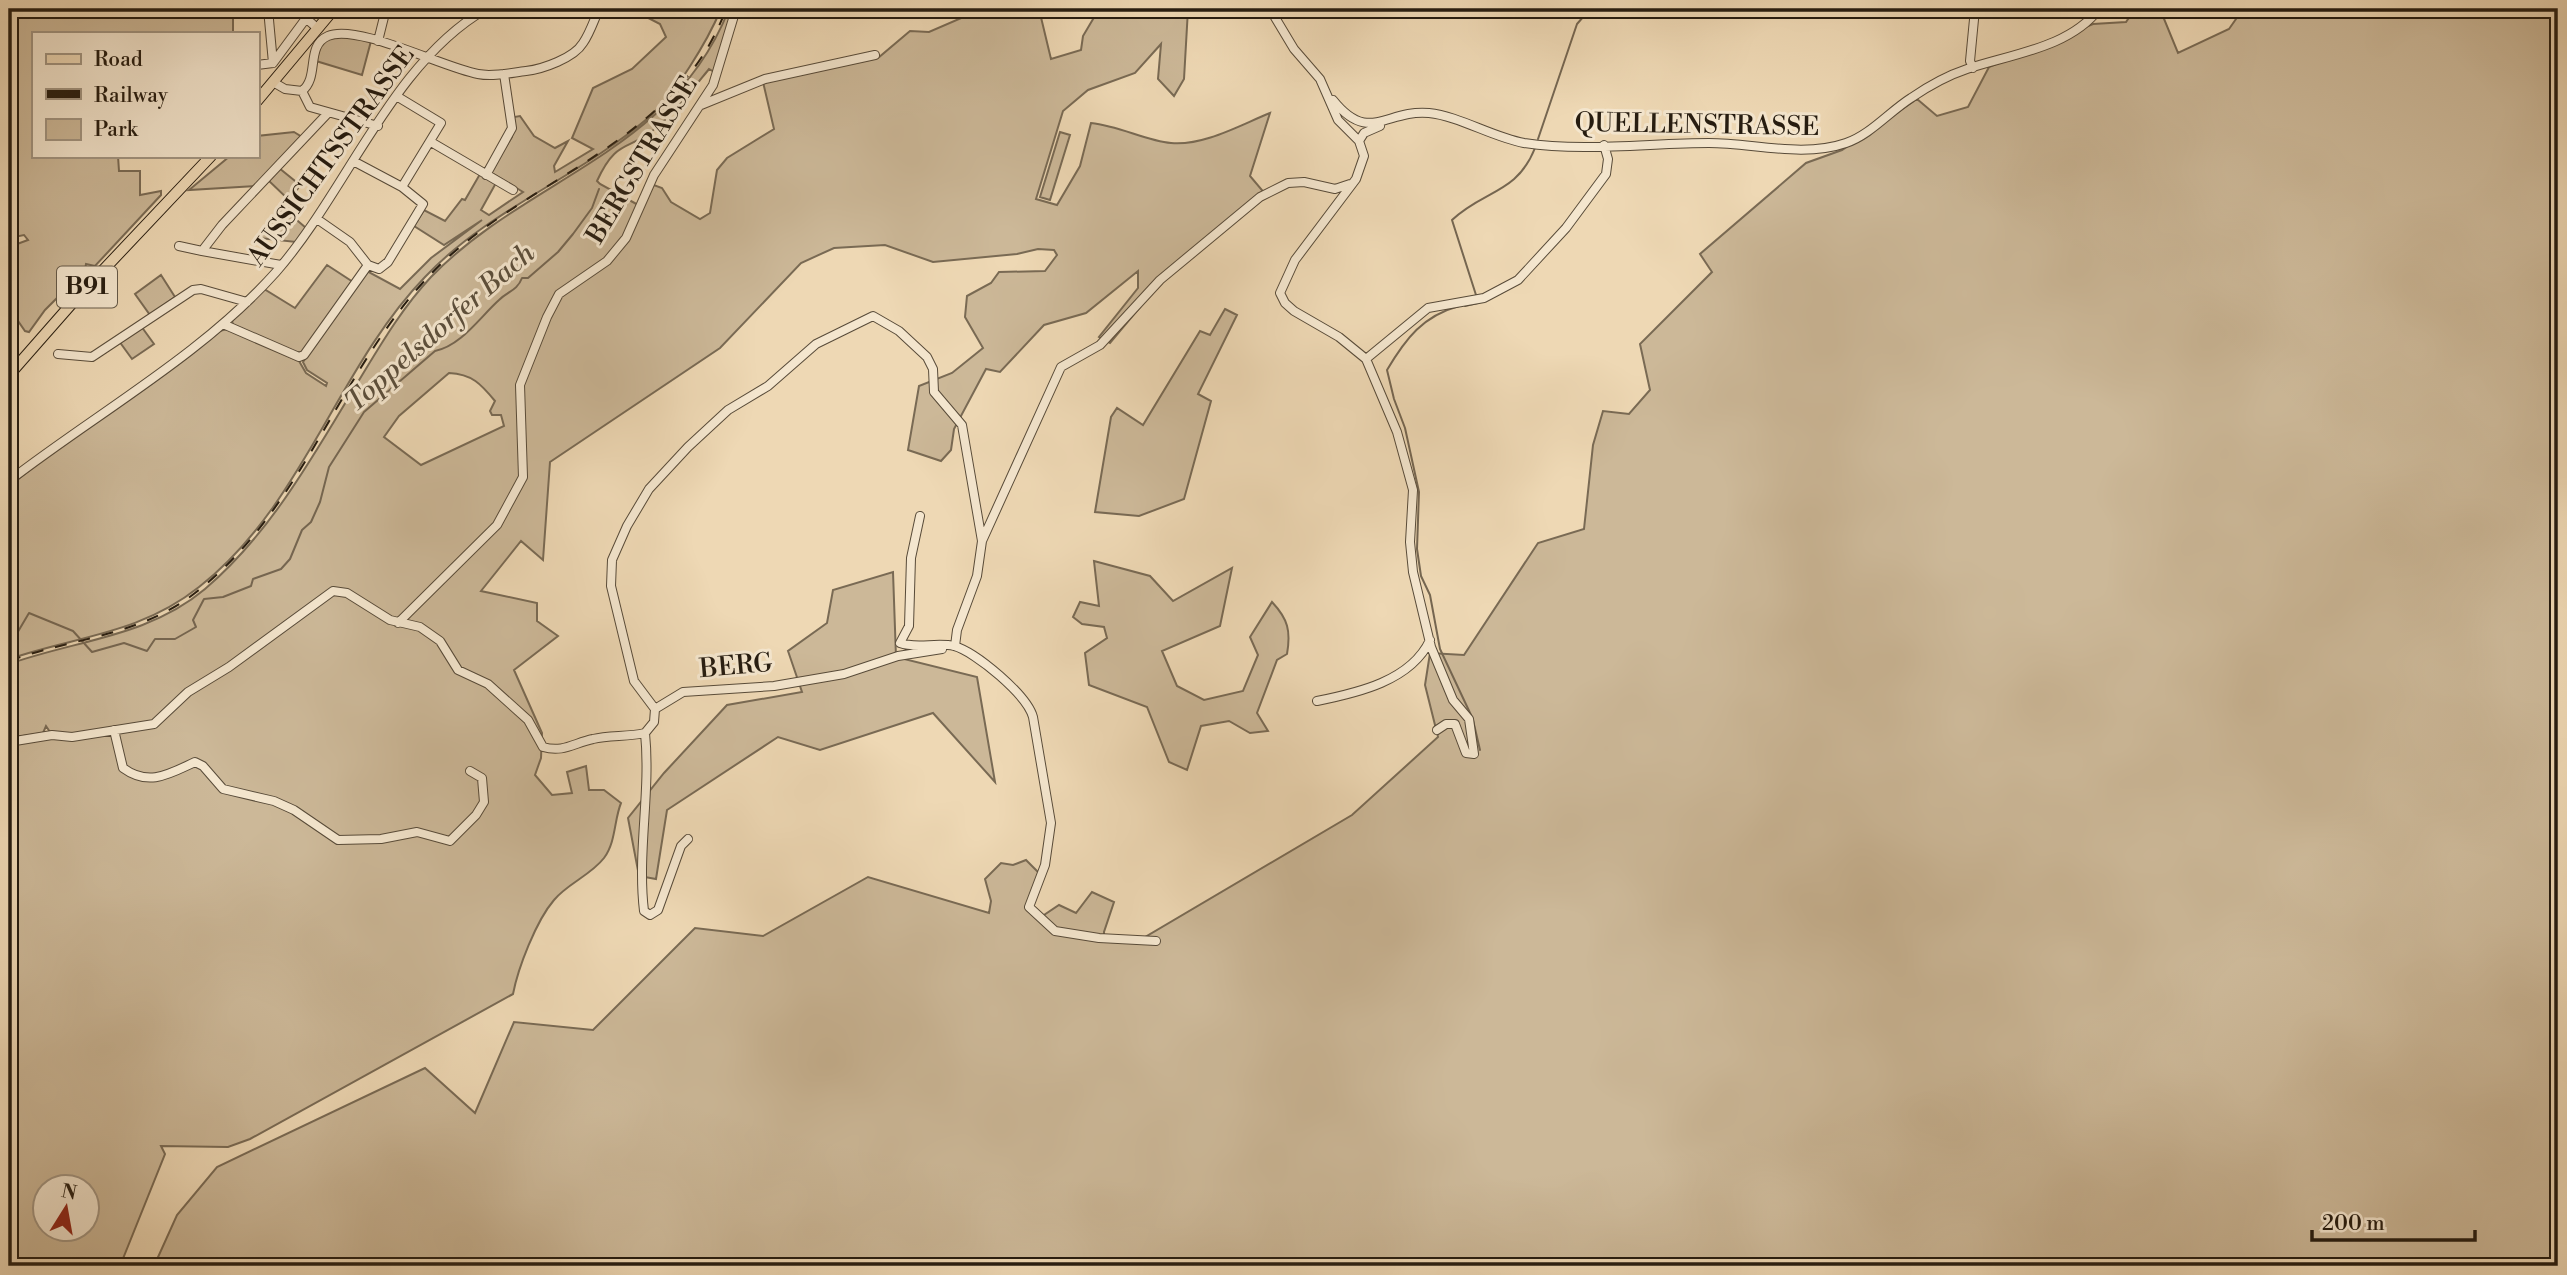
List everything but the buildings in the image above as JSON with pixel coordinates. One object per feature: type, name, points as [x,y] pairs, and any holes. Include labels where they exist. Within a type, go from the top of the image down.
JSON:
[{"type":"main road","points":[[259,99],[334,9]]},
{"type":"main road","name":"B91","points":[[9,375],[74,300],[209,158]]},
{"type":"street","points":[[268,9],[273,63]]},
{"type":"street","points":[[378,41],[386,9]]},
{"type":"street","name":"AUSSICHTSSTRASSE","points":[[9,481],[223,324],[247,302],[281,265],[317,219],[378,125],[428,58],[456,28],[486,9]]},
{"type":"street","points":[[302,91],[310,82],[314,53],[324,38],[340,33],[378,41],[474,74],[504,74],[541,67],[576,50],[584,42],[599,9]]},
{"type":"street","name":"BERGSTRASSE","points":[[398,623],[497,525],[523,477],[520,385],[547,317],[559,294],[615,253],[626,238],[633,216],[671,146],[701,105],[717,74],[736,9]]},
{"type":"street","points":[[1269,9],[1294,49],[1316,74],[1330,96],[1338,120],[1359,141],[1363,152],[1362,165],[1352,183],[1290,267],[1280,293],[1284,303],[1294,311],[1358,351],[1366,359],[1397,432],[1408,466],[1414,502],[1410,557],[1430,640],[1453,700],[1469,719],[1474,754],[1466,753],[1455,724],[1446,724],[1437,730]]},
{"type":"street","points":[[1973,68],[1970,61],[1975,9]]},
{"type":"street","name":"QUELLENSTRASSE","points":[[1330,96],[1354,120],[1368,124],[1429,113],[1501,138],[1528,144],[1709,143],[1828,148],[1860,136],[1911,97],[1973,68],[2066,36],[2087,24],[2099,9]]},
{"type":"street","points":[[259,65],[273,63],[306,13],[317,28]]},
{"type":"street","points":[[701,105],[765,79],[875,55]]},
{"type":"street","points":[[486,175],[512,128],[504,74]]},
{"type":"street","points":[[273,82],[285,89],[302,91]]},
{"type":"street","points":[[302,91],[307,104],[328,113],[378,125]]},
{"type":"street","points":[[398,97],[442,123],[402,187]]},
{"type":"street","points":[[202,251],[222,225],[328,113]]},
{"type":"street","name":"QUELLENSTRASSE","points":[[1359,141],[1364,133],[1389,121]]},
{"type":"street","points":[[431,142],[513,190]]},
{"type":"street","points":[[1366,359],[1428,308],[1484,299],[1529,272],[1606,174],[1608,159],[1604,145]]},
{"type":"street","points":[[317,219],[351,242],[368,265],[383,267],[423,208],[418,198],[402,187],[355,162]]},
{"type":"street","points":[[955,646],[957,630],[977,576],[982,541],[1061,368],[1100,345],[1160,279],[1260,197],[1288,183],[1304,182],[1335,189],[1352,183]]},
{"type":"street","points":[[179,246],[281,265]]},
{"type":"street","points":[[223,324],[299,357],[304,355],[368,265]]},
{"type":"street","points":[[58,354],[92,356],[193,290],[201,289],[247,302]]},
{"type":"street","points":[[688,839],[681,846],[658,911],[650,915],[644,911],[641,889],[648,761],[645,733],[653,722],[655,709],[634,681],[611,586],[612,560],[627,526],[649,489],[688,447],[728,410],[768,386],[816,344],[873,316],[886,322],[927,357],[933,369],[934,392],[962,425],[982,541]]},
{"type":"street","points":[[1358,351],[1373,352]]},
{"type":"street","points":[[920,516],[911,558],[909,626],[900,643],[955,646],[1010,685],[1031,710],[1051,823],[1045,865],[1030,908],[1055,931],[1100,938],[1156,941]]},
{"type":"street","points":[[9,742],[30,737],[72,737],[154,724],[188,692],[229,667],[333,591],[347,593],[373,611],[398,623],[420,627],[440,641],[458,670],[488,684],[528,720],[543,747],[567,749],[593,738],[645,733]]},
{"type":"street","points":[[1317,701],[1378,685],[1424,653],[1430,640]]},
{"type":"street","name":"BERG","points":[[655,709],[682,692],[845,674],[898,656],[955,646]]},
{"type":"street","points":[[114,730],[123,768],[129,773],[155,779],[195,762],[203,766],[223,789],[274,801],[294,810],[338,840],[381,839],[417,832],[450,841],[477,815],[484,802],[482,778],[470,771]]},
{"type":"green space","points":[[65,9],[233,9],[233,32],[32,32],[32,158],[118,158],[119,171],[140,171],[140,195],[161,191],[161,195],[95,266],[86,264],[85,270],[45,310],[29,332],[25,331],[18,321],[9,328],[9,247],[28,240],[24,235],[9,238],[9,60],[16,13]]},
{"type":"green space","points":[[631,9],[721,9],[689,67],[669,96],[648,118],[593,158],[477,232],[425,277],[394,313],[367,352],[293,477],[266,517],[235,554],[199,587],[154,615],[107,632],[9,659],[9,486],[96,419],[219,331],[228,329],[299,361],[306,373],[326,386],[327,383],[307,370],[303,362],[367,271],[400,289],[431,258],[482,220],[444,245],[414,226],[424,210],[445,221],[462,199],[465,200],[480,174],[496,183],[481,210],[489,215],[523,192],[490,172],[512,137],[514,117],[520,116],[534,136],[555,148],[568,141],[554,166],[555,172],[593,149],[572,138],[593,88],[632,69],[666,37],[660,24]]},
{"type":"green space","points":[[729,9],[735,9],[716,73],[709,69],[664,120],[647,135],[617,151],[597,181],[640,206],[651,184],[662,188],[671,202],[700,219],[710,213],[717,170],[727,158],[774,129],[763,82],[878,58],[910,31],[929,32],[982,9],[1039,9],[1051,59],[1081,50],[1083,36],[1099,9],[1188,9],[1184,79],[1174,96],[1158,79],[1161,44],[1135,73],[1088,90],[1063,111],[1036,199],[1057,205],[1080,166],[1091,123],[1162,142],[1183,143],[1222,134],[1270,113],[1250,176],[1267,196],[1166,276],[1110,343],[1099,337],[1138,288],[1138,271],[1086,313],[1044,325],[1000,372],[986,369],[954,429],[951,450],[941,461],[908,450],[919,386],[952,373],[983,348],[965,317],[967,296],[991,283],[999,272],[1045,271],[1057,255],[1054,250],[1038,249],[1017,254],[933,262],[885,245],[834,248],[801,263],[720,348],[550,462],[543,560],[521,541],[481,591],[537,603],[537,621],[558,636],[514,670],[542,733],[541,758],[535,775],[552,795],[572,793],[567,772],[586,766],[589,790],[604,790],[621,803],[608,852],[599,864],[559,894],[547,909],[529,945],[513,994],[250,1139],[228,1147],[161,1146],[165,1154],[120,1266],[9,1266],[9,745],[52,735],[46,726],[43,733],[9,738],[9,664],[111,636],[160,618],[205,589],[230,566],[273,515],[395,323],[431,277],[470,242],[636,131],[672,98],[704,58]],"holes":[[[449,373],[464,375],[480,385],[495,401],[490,411],[492,415],[501,415],[504,426],[421,465],[384,437],[399,416]]]},
{"type":"green space","points":[[2135,9],[2160,9],[2178,53],[2229,29],[2243,9],[2558,9],[2558,1266],[154,1266],[177,1215],[217,1167],[425,1068],[475,1113],[514,1022],[593,1030],[695,928],[763,936],[868,877],[989,913],[991,901],[985,879],[1001,863],[1013,865],[1026,860],[1040,874],[1027,906],[1038,919],[1059,905],[1076,913],[1092,892],[1114,902],[1104,932],[1104,941],[1145,937],[1352,815],[1438,737],[1425,685],[1430,653],[1464,655],[1538,543],[1584,529],[1593,445],[1603,411],[1629,414],[1650,390],[1640,344],[1712,272],[1700,254],[1806,163],[1842,150],[1917,99],[1937,116],[1968,107],[1989,67],[2093,24],[2126,22]]},
{"type":"green space","points":[[339,35],[371,41],[362,75],[316,61],[322,42]]},
{"type":"green space","points":[[294,132],[302,137],[256,186],[189,190],[228,158],[259,158],[259,136]]},
{"type":"green space","points":[[1060,132],[1070,135],[1050,200],[1040,197]]},
{"type":"green space","points":[[279,168],[300,185],[295,193],[302,204],[292,216],[306,228],[296,242],[259,238],[289,200],[268,180]]},
{"type":"green space","points":[[327,265],[353,282],[302,353],[294,353],[233,326],[232,320],[264,289],[295,308]]},
{"type":"green space","points":[[161,275],[175,297],[150,315],[135,294]]},
{"type":"green space","points":[[1225,309],[1237,315],[1198,394],[1211,401],[1184,499],[1139,516],[1095,512],[1111,417],[1117,408],[1143,425],[1200,331],[1210,335]]},
{"type":"green space","points":[[141,326],[154,344],[132,359],[119,341]]},
{"type":"green space","points":[[1094,561],[1150,576],[1173,601],[1232,568],[1220,626],[1162,651],[1177,686],[1204,700],[1243,691],[1258,655],[1250,637],[1272,602],[1285,620],[1289,639],[1287,654],[1277,660],[1257,713],[1268,731],[1250,733],[1229,721],[1201,726],[1187,770],[1169,762],[1147,707],[1089,685],[1085,653],[1107,638],[1104,627],[1082,624],[1073,617],[1080,602],[1099,606]]},
{"type":"green space","points":[[893,572],[896,657],[977,677],[995,782],[933,713],[820,750],[778,737],[667,810],[656,879],[639,876],[628,818],[664,773],[727,705],[802,692],[788,651],[827,623],[833,590]]},
{"type":"waterway","points":[[1538,139],[1577,24],[1590,9]]},
{"type":"waterway","points":[[1476,295],[1452,220],[1509,183],[1528,163],[1535,148]]},
{"type":"waterway","name":"Toppelsdorfer Bach","points":[[9,638],[16,635],[29,613],[73,631],[92,652],[124,643],[147,651],[155,639],[175,639],[196,627],[193,620],[204,599],[223,597],[251,586],[253,579],[281,569],[290,559],[302,530],[311,522],[320,502],[329,467],[364,412],[435,351],[462,337],[515,288],[522,278],[528,278],[558,252],[592,208],[599,189]]},
{"type":"waterway","points":[[1465,306],[1478,303]]},
{"type":"waterway","points":[[1459,306],[1425,322],[1401,348],[1387,370],[1405,428],[1419,492],[1417,549],[1421,576],[1430,595],[1440,649],[1471,715]]},
{"type":"waterway","points":[[1473,720],[1480,750]]},
{"type":"waterway","name":"Toppelsdorfer Bach","points":[[9,1238],[19,1266]]},
{"type":"railway","points":[[9,661],[152,619],[195,593],[232,559],[264,522],[293,482],[369,354],[397,314],[429,276],[466,242],[634,128],[671,95],[702,56],[726,9]]}]
